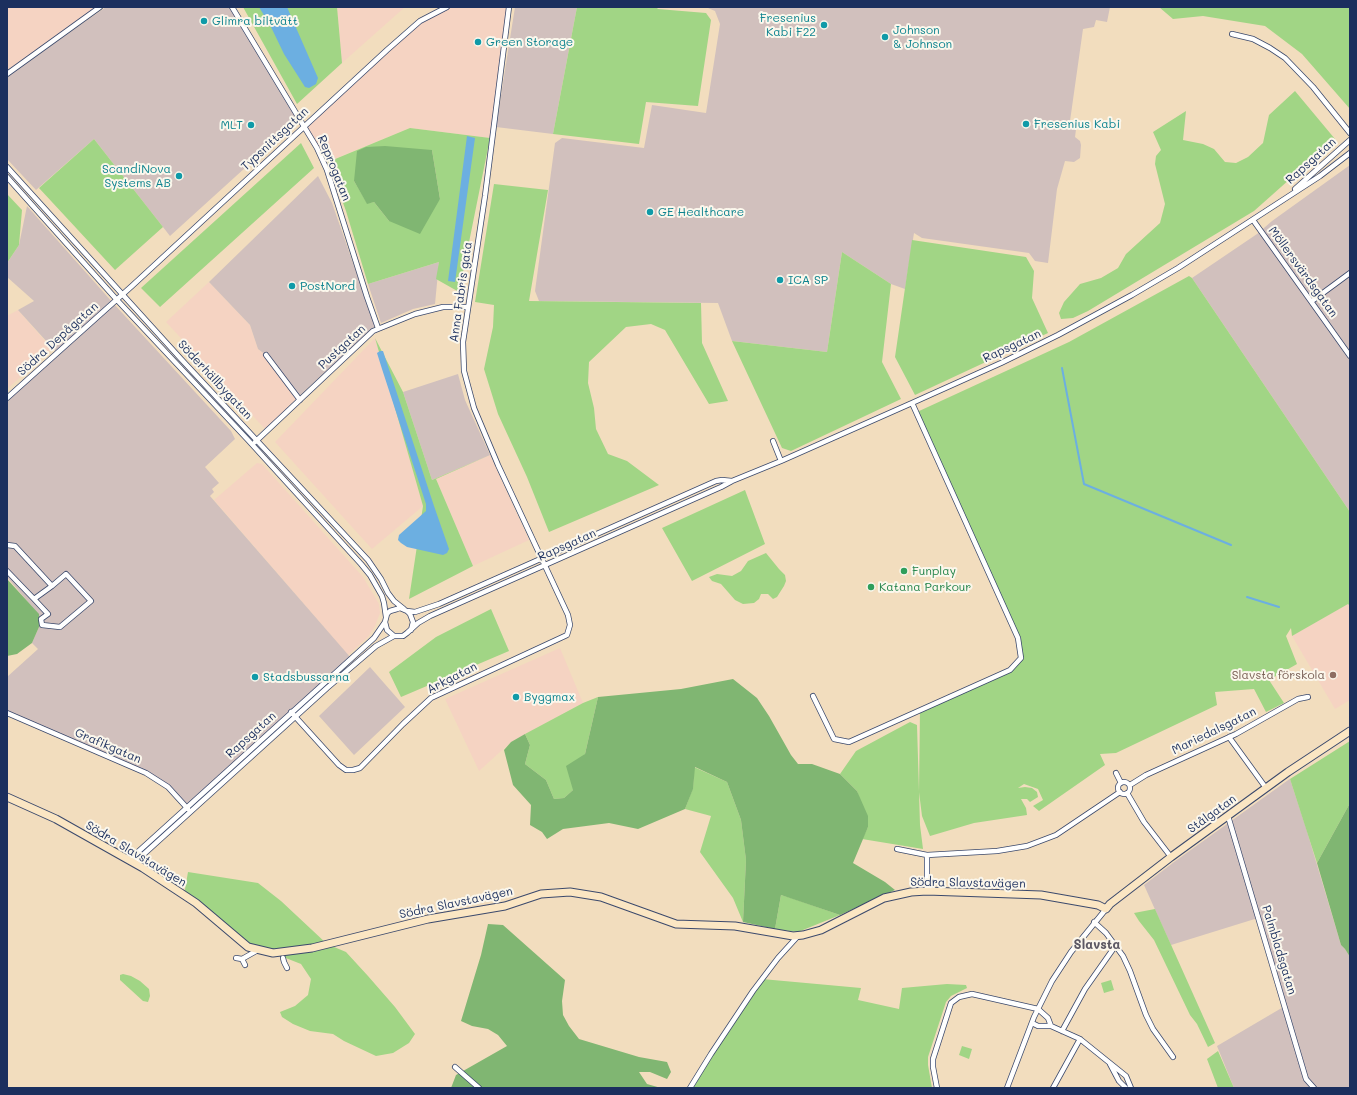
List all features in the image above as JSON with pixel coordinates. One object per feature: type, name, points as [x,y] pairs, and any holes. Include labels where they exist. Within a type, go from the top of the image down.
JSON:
[{"type":"street","points":[[7,74],[100,7]]},
{"type":"street","name":"Reprogatan","points":[[232,7],[317,148],[326,170],[378,328]]},
{"type":"street","name":"Typsnittsgatan","points":[[122,295],[358,76],[420,21],[447,7]]},
{"type":"street","name":"Anna Fabris gata","points":[[509,7],[485,196],[463,342],[464,371],[474,408],[498,465],[545,565]]},
{"type":"street","points":[[1232,34],[1253,39],[1285,58],[1313,87],[1350,133]]},
{"type":"street","name":"Rapsgatan","points":[[1285,198],[1350,140]]},
{"type":"street","name":"Rapsgatan","points":[[410,630],[430,616],[721,488],[732,481],[912,403],[1058,335],[1138,291],[1253,220],[1320,176],[1350,154]]},
{"type":"street","name":"Söderhällbygatan","points":[[7,167],[8,174],[117,300],[252,444],[370,575],[382,596],[385,620]]},
{"type":"street","name":"Söderhällbygatan","points":[[8,174],[368,560],[381,579],[388,593],[394,601],[405,610]]},
{"type":"street","name":"Möllersvärdsgatan","points":[[1253,220],[1350,356]]},
{"type":"street","points":[[1312,301],[1350,273]]},
{"type":"street","name":"Södra Depågatan","points":[[7,398],[122,295]]},
{"type":"street","name":"Pustgatan","points":[[252,444],[373,331],[414,314],[443,307],[468,307]]},
{"type":"street","points":[[266,355],[300,400]]},
{"type":"street","points":[[813,696],[834,739],[849,742],[1010,670],[1021,658],[1018,638],[912,403]]},
{"type":"street","points":[[773,441],[781,461]]},
{"type":"street","name":"Rapsgatan","points":[[405,610],[415,612],[439,604],[716,481],[732,481]]},
{"type":"street","points":[[7,545],[15,546],[52,586]]},
{"type":"street","name":"Arkgatan","points":[[291,712],[339,765],[346,770],[360,768],[431,698],[567,635],[570,625],[568,615],[545,565]]},
{"type":"street","points":[[7,571],[48,614],[41,619],[42,624],[60,627],[91,601],[66,574],[34,599]]},
{"type":"street","points":[[405,610],[412,618],[413,622],[410,630],[404,636],[394,636],[387,630],[385,620],[390,611],[405,610]]},
{"type":"street","name":"Rapsgatan","points":[[131,862],[227,770],[374,638],[385,620]]},
{"type":"street","name":"Rapsgatan","points":[[131,862],[191,812],[231,774],[376,646],[394,636]]},
{"type":"street","name":"Mariedalsgatan","points":[[1130,785],[1146,775],[1229,737],[1298,700],[1308,698]]},
{"type":"street","name":"Grafikgatan","points":[[7,713],[146,773],[168,787],[191,812]]},
{"type":"street","name":"Stålgatan","points":[[1007,1088],[1032,1023],[1058,971],[1094,922],[1110,904],[1171,857],[1266,788],[1350,731]]},
{"type":"street","points":[[1229,737],[1266,788]]},
{"type":"street","points":[[227,770],[231,774]]},
{"type":"street","points":[[1116,773],[1121,783]]},
{"type":"street","points":[[1121,783],[1125,782],[1130,785],[1130,790],[1127,793]]},
{"type":"street","points":[[1120,792],[1118,788],[1121,783]]},
{"type":"street","points":[[897,849],[926,855],[997,851],[1027,846],[1059,833],[1120,792],[1124,794],[1127,793]]},
{"type":"street","points":[[1127,793],[1144,822],[1171,857]]},
{"type":"street","name":"Södra Slavstavägen","points":[[7,797],[56,819],[131,862],[196,903],[248,947],[273,954],[312,948],[428,919],[505,906],[541,894],[570,892],[601,897],[676,924],[735,926],[774,934],[798,936],[822,930],[884,898],[896,894],[927,891],[1041,895],[1098,905],[1106,909]]},
{"type":"street","name":"Palmbladsgatan","points":[[1228,816],[1306,1079],[1314,1088]]},
{"type":"street","points":[[926,855],[927,891]]},
{"type":"street","points":[[1094,922],[1106,933],[1123,956],[1146,1015],[1153,1029],[1173,1057]]},
{"type":"street","points":[[690,1088],[753,991],[778,958],[798,936]]},
{"type":"street","points":[[1062,1031],[1085,989],[1116,945]]},
{"type":"street","points":[[236,958],[242,959],[259,950]]},
{"type":"street","points":[[284,958],[287,968]]},
{"type":"street","points":[[242,959],[245,965]]},
{"type":"street","points":[[937,1088],[933,1059],[951,1003],[959,997],[972,994],[1038,1010],[1048,1018],[1051,1026]]},
{"type":"street","points":[[1032,1023],[1038,1026],[1051,1026],[1080,1039],[1126,1076],[1131,1088]]},
{"type":"street","points":[[1053,1088],[1080,1039]]},
{"type":"street","points":[[1109,1063],[1119,1081],[1126,1088]]},
{"type":"street","points":[[455,1066],[479,1088]]},
{"type":"shaded area","points":[[7,7],[104,7],[39,51],[7,76]]},
{"type":"shaded area","points":[[106,7],[232,7],[300,118],[170,236],[94,139],[36,190],[7,159],[7,76]]},
{"type":"shaded area","points":[[337,7],[405,7],[342,63]]},
{"type":"shaded area","points":[[447,7],[509,7],[490,138],[410,128],[324,163],[304,126],[420,21]]},
{"type":"shaded area","points":[[515,7],[577,7],[553,134],[496,127]]},
{"type":"shaded area","points":[[679,7],[1110,7],[1107,22],[1096,20],[1094,27],[1083,29],[1070,121],[1077,122],[1075,137],[1080,141],[1081,145],[1080,158],[1074,162],[1065,161],[1057,189],[1048,263],[1035,261],[1029,253],[922,238],[914,233],[905,289],[891,284],[842,252],[827,352],[732,341],[718,303],[539,301],[535,291],[555,143],[562,138],[644,148],[652,105],[706,113],[720,24],[715,11],[708,8]]},
{"type":"shaded area","points":[[1350,165],[1350,512],[1192,278],[1257,234],[1272,221]]},
{"type":"shaded area","points":[[318,176],[332,203],[375,326],[298,397],[266,355],[258,349],[250,325],[209,282]]},
{"type":"shaded area","points":[[27,206],[113,303],[231,431],[235,439],[205,467],[219,483],[212,489],[214,492],[210,496],[351,658],[187,808],[168,787],[146,773],[7,713],[7,677],[38,649],[32,643],[39,627],[38,614],[7,577],[7,397],[57,353],[18,310],[34,301],[7,277],[7,263],[19,245]]},
{"type":"shaded area","points":[[439,262],[435,304],[413,309],[381,323],[368,284]]},
{"type":"shaded area","points":[[209,282],[250,325],[258,349],[266,355],[298,397],[265,429],[166,322]]},
{"type":"shaded area","points":[[18,310],[52,349],[7,389],[7,316]]},
{"type":"shaded area","points":[[375,338],[423,506],[372,549],[275,442]]},
{"type":"shaded area","points":[[458,374],[465,400],[490,455],[432,480],[403,392]]},
{"type":"shaded area","points":[[490,455],[529,540],[473,566],[436,479]]},
{"type":"shaded area","points":[[257,463],[262,464],[363,577],[379,604],[380,613],[375,626],[368,637],[348,655],[214,500]]},
{"type":"shaded area","name":"Slavsta förskola","points":[[1348,603],[1350,606],[1350,700],[1335,709],[1292,636]]},
{"type":"shaded area","points":[[560,648],[583,703],[511,742],[479,771],[445,699]]},
{"type":"shaded area","points":[[370,667],[405,707],[354,755],[319,716]]},
{"type":"shaded area","points":[[1291,778],[1290,779],[1341,945],[1350,957],[1350,1088],[1234,1088],[1217,1046],[1285,1006],[1258,918],[1171,945],[1144,885]]},
{"type":"green space","points":[[243,7],[337,7],[342,63],[297,104]]},
{"type":"green space","points":[[577,7],[656,7],[658,9],[706,13],[711,20],[698,106],[646,102],[639,144],[553,134]]},
{"type":"green space","points":[[1159,7],[1350,7],[1350,109],[1302,54],[1265,26],[1203,16],[1173,19]]},
{"type":"green space","points":[[1295,91],[1335,139],[1254,211],[1088,311],[1073,318],[1061,319],[1059,313],[1064,302],[1080,284],[1101,278],[1118,268],[1126,254],[1160,223],[1165,204],[1155,164],[1156,156],[1161,150],[1153,132],[1186,111],[1183,140],[1203,144],[1214,149],[1225,162],[1236,163],[1248,157],[1263,143],[1269,115]]},
{"type":"green space","points":[[410,128],[490,138],[459,292],[436,279],[439,262],[368,284],[346,211],[328,162]],"holes":[[[432,150],[440,199],[389,221],[374,202],[367,203],[354,181]]]},
{"type":"green space","points":[[94,139],[163,227],[115,270],[39,188]]},
{"type":"green space","points":[[301,143],[314,168],[160,307],[141,288]]},
{"type":"green space","points":[[385,146],[432,150],[440,199],[420,234],[389,221],[374,202],[367,204],[354,181],[357,151],[366,147]]},
{"type":"green space","points":[[494,184],[548,190],[529,301],[701,303],[702,343],[728,401],[709,404],[665,330],[651,324],[626,327],[589,362],[588,383],[594,408],[596,429],[608,454],[627,461],[659,485],[549,532],[527,477],[498,414],[484,369],[493,327],[494,305],[475,302]]},
{"type":"green space","points":[[7,194],[22,210],[19,245],[7,263]]},
{"type":"green space","points":[[912,240],[1026,257],[1034,271],[1032,298],[1048,333],[915,395],[895,357]]},
{"type":"green space","points":[[842,252],[891,284],[882,362],[901,399],[791,451],[782,448],[732,341],[827,352]]},
{"type":"green space","points":[[1189,276],[1192,278],[1350,512],[1350,606],[1348,604],[1292,636],[1291,628],[1286,636],[1297,664],[1269,680],[1284,703],[1266,712],[1254,689],[1215,692],[1217,705],[1116,753],[1100,754],[1105,765],[1039,811],[1033,806],[1043,800],[1038,789],[1024,784],[1018,788],[1032,788],[1037,792],[1038,797],[1030,802],[1027,799],[1021,799],[1026,808],[1027,815],[974,823],[930,836],[922,816],[919,792],[920,710],[1010,670],[1021,657],[1018,638],[917,412],[1069,342]]},
{"type":"green space","points":[[375,338],[403,392],[432,480],[490,455],[436,479],[473,566],[409,599],[423,506]]},
{"type":"green space","points":[[745,490],[765,544],[692,581],[662,528]]},
{"type":"green space","points":[[766,553],[785,575],[786,581],[777,597],[773,599],[768,594],[761,594],[759,599],[754,603],[743,604],[735,600],[721,584],[712,581],[709,577],[717,574],[732,576],[741,571],[748,561]]},
{"type":"green space","points":[[7,579],[39,614],[39,627],[32,643],[17,654],[7,656]]},
{"type":"green space","points":[[491,609],[509,651],[401,697],[389,672],[436,637]]},
{"type":"green space","points":[[733,679],[757,698],[798,764],[812,764],[840,774],[857,791],[868,816],[868,827],[853,863],[885,882],[895,890],[840,915],[781,895],[775,929],[743,922],[746,860],[741,820],[727,782],[695,767],[693,789],[685,809],[638,829],[609,823],[563,829],[547,839],[542,832],[530,825],[531,805],[513,785],[504,750],[511,742],[525,734],[530,745],[525,764],[546,780],[554,799],[564,798],[573,790],[566,766],[585,754],[598,697],[681,689]]},
{"type":"green space","points":[[598,697],[585,754],[573,790],[564,798],[554,799],[546,780],[525,764],[530,745],[525,734],[583,703]]},
{"type":"green space","points":[[910,722],[917,725],[920,825],[923,849],[862,839],[868,827],[857,791],[840,774],[856,751]]},
{"type":"green space","points":[[1350,741],[1350,803],[1317,863],[1290,779]]},
{"type":"green space","points":[[694,767],[727,782],[741,820],[746,860],[743,922],[733,898],[700,852],[711,816],[685,809],[693,788]]},
{"type":"green space","points":[[1350,803],[1350,957],[1341,945],[1317,863]]},
{"type":"green space","points":[[188,872],[258,883],[281,901],[327,944],[346,952],[395,1007],[415,1034],[409,1043],[393,1053],[376,1056],[344,1041],[333,1034],[310,1031],[293,1024],[282,1017],[280,1012],[295,1006],[308,995],[311,979],[301,964],[273,953],[248,947],[184,895]]},
{"type":"green space","points":[[781,895],[840,915],[798,932],[775,929]]},
{"type":"green space","points":[[1155,909],[1215,1043],[1208,1047],[1197,1024],[1190,1015],[1154,940],[1134,913]]},
{"type":"green space","points":[[488,924],[503,925],[565,980],[562,1001],[563,1015],[579,1039],[639,1057],[667,1062],[671,1072],[667,1079],[650,1072],[639,1072],[647,1084],[661,1088],[451,1088],[456,1075],[507,1046],[498,1035],[488,1029],[472,1026],[461,1021],[481,955]]},
{"type":"green space","points":[[123,974],[140,981],[149,989],[150,996],[148,1002],[143,1001],[120,980],[120,975]]},
{"type":"green space","points":[[762,979],[861,988],[858,1000],[899,1009],[902,988],[947,984],[966,985],[967,988],[951,996],[946,1002],[928,1057],[932,1088],[690,1088]]},
{"type":"green space","points":[[1111,980],[1114,990],[1104,993],[1101,983]]},
{"type":"green space","points":[[962,1046],[972,1049],[969,1059],[959,1055]]},
{"type":"green space","points":[[1218,1051],[1234,1088],[1218,1088],[1207,1059]]},
{"type":"water","points":[[259,7],[287,7],[318,78],[316,84],[309,88],[305,87],[284,54],[271,27]]},
{"type":"water","points":[[467,136],[475,138],[455,282],[448,281]]},
{"type":"water","points":[[383,351],[449,549],[447,553],[443,555],[407,547],[398,540],[399,535],[426,511],[426,504],[377,353]]},
{"type":"waterway","points":[[1062,368],[1084,484],[1231,545]]},
{"type":"waterway","points":[[1247,597],[1279,607]]},
{"type":"place","name":"Glimra biltvätt","points":[[204,21]]},
{"type":"place","name":"Fresenius Kabi F22","points":[[824,25]]},
{"type":"place","name":"Johnson & Johnson","points":[[885,37]]},
{"type":"place","name":"Green Storage","points":[[478,42]]},
{"type":"place","name":"Fresenius Kabi","points":[[1026,124]]},
{"type":"place","name":"MLT","points":[[251,125]]},
{"type":"place","name":"ScandiNova Systems AB","points":[[179,176]]},
{"type":"place","name":"GE Healthcare","points":[[650,212]]},
{"type":"place","name":"ICA SP","points":[[780,280]]},
{"type":"place","name":"PostNord","points":[[292,286]]},
{"type":"place","name":"Funplay","points":[[904,571]]},
{"type":"place","name":"Katana Parkour","points":[[871,587]]},
{"type":"place","name":"Slavsta förskola","points":[[1333,675]]},
{"type":"place","name":"Stadsbussarna","points":[[255,677]]},
{"type":"place","name":"Byggmax","points":[[516,697]]},
{"type":"district","name":"Slavsta","points":[[1097,945]]}]
